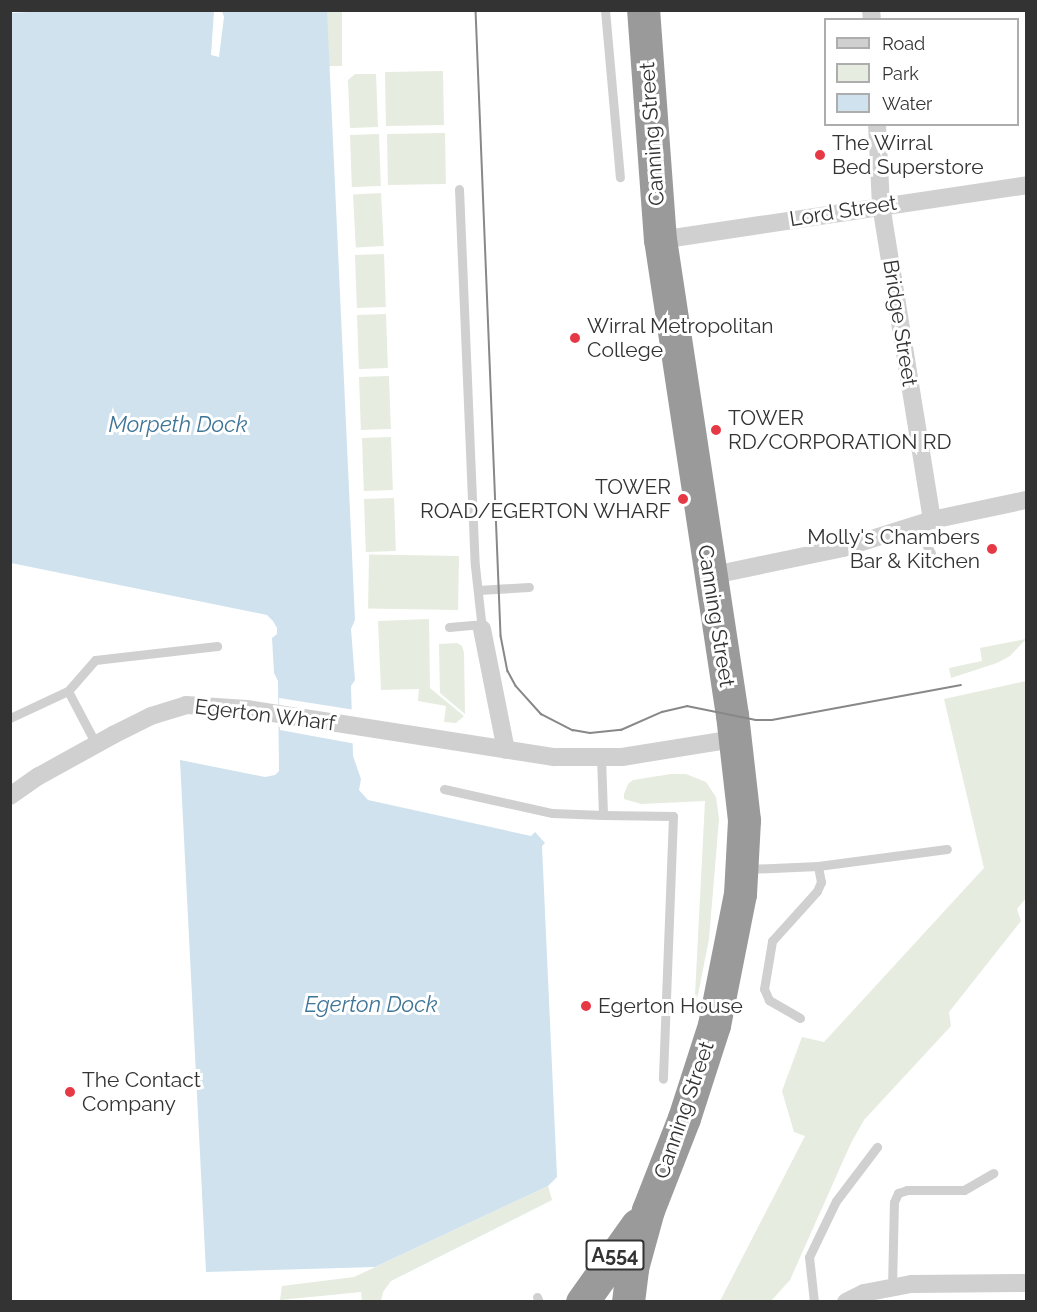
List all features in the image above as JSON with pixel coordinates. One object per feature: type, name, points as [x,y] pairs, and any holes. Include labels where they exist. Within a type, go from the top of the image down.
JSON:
[{"type":"highway","name":"Canning Street","points":[[628,1302],[632,1268],[648,1210],[684,1118],[714,1025],[740,894],[744,820],[735,739],[660,240],[643,10]]},
{"type":"highway","name":"Canning Street","points":[[582,1302],[648,1210]]},
{"type":"street","name":"Bridge Street","points":[[877,126],[881,205],[924,523]]},
{"type":"street","name":"Lord Street","points":[[660,240],[1026,185]]},
{"type":"street","points":[[709,576],[852,546],[924,523],[1026,500]]},
{"type":"street","points":[[482,627],[506,750]]},
{"type":"street","name":"Egerton Wharf","points":[[10,796],[39,776],[96,744],[151,716],[186,705],[247,709],[554,757],[601,758],[655,754],[735,739]]},
{"type":"street","name":"Egerton Wharf","points":[[10,788],[39,776]]},
{"type":"street","points":[[846,1302],[864,1293],[911,1284],[1026,1283]]},
{"type":"lane","points":[[605,10],[620,177]]},
{"type":"lane","points":[[449,627],[482,627],[478,590],[459,189]]},
{"type":"lane","name":"Bridge Street","points":[[924,523],[931,553]]},
{"type":"lane","points":[[478,590],[529,587]]},
{"type":"lane","points":[[10,718],[68,691],[95,660],[217,646]]},
{"type":"lane","points":[[68,691],[96,744]]},
{"type":"lane","points":[[601,758],[603,815]]},
{"type":"lane","points":[[444,789],[552,813],[673,816],[663,1079]]},
{"type":"lane","points":[[741,869],[818,866],[947,849]]},
{"type":"lane","points":[[800,1018],[769,1000],[764,988],[772,941],[817,891],[821,882],[818,866]]},
{"type":"lane","points":[[814,1302],[809,1257],[836,1202],[877,1147]]},
{"type":"lane","points":[[892,1288],[894,1202],[898,1193],[907,1190],[964,1191],[993,1173]]},
{"type":"green space","points":[[327,11],[342,11],[342,66],[327,66]]},
{"type":"green space","points":[[443,71],[444,125],[386,126],[385,72]]},
{"type":"green space","points":[[355,74],[376,74],[378,127],[350,128],[348,80]]},
{"type":"green space","points":[[445,133],[446,184],[388,185],[387,134]]},
{"type":"green space","points":[[379,134],[381,186],[352,187],[350,135]]},
{"type":"green space","points":[[381,193],[384,246],[356,247],[353,194]]},
{"type":"green space","points":[[384,254],[386,307],[357,308],[355,255]]},
{"type":"green space","points":[[386,314],[388,368],[359,369],[357,315]]},
{"type":"green space","points":[[389,376],[391,429],[361,430],[359,377]]},
{"type":"green space","points":[[391,437],[393,490],[364,491],[362,438]]},
{"type":"green space","points":[[394,498],[396,551],[366,552],[364,499]]},
{"type":"green space","points":[[369,554],[459,556],[458,610],[368,608]]},
{"type":"green space","points":[[429,619],[430,688],[464,716],[456,723],[444,722],[446,706],[418,701],[419,689],[381,690],[378,621]]},
{"type":"green space","points":[[1026,639],[1010,656],[997,663],[951,678],[949,668],[982,661],[980,648]]},
{"type":"green space","points":[[457,643],[462,646],[464,653],[465,714],[440,693],[439,644]]},
{"type":"green space","points":[[1026,681],[1026,898],[1017,909],[1021,921],[949,1012],[951,1026],[864,1120],[851,1143],[790,1280],[771,1301],[720,1301],[805,1136],[794,1132],[782,1091],[802,1037],[824,1042],[984,868],[944,699]]},
{"type":"green space","points":[[686,774],[706,782],[716,797],[719,819],[709,939],[694,1015],[705,801],[641,804],[624,799],[628,784],[633,780]]},
{"type":"green space","points":[[548,1186],[552,1200],[391,1281],[383,1292],[381,1301],[362,1301],[361,1292],[280,1300],[282,1286],[354,1277]]},
{"type":"water","points":[[69,10],[327,11],[355,620],[351,629],[355,680],[351,686],[353,756],[361,779],[359,790],[368,800],[531,836],[535,832],[545,843],[542,846],[557,1177],[548,1186],[375,1267],[206,1272],[180,760],[265,777],[275,775],[279,771],[278,681],[274,673],[272,638],[277,634],[277,628],[267,615],[11,563],[10,13]]},
{"type":"pier","points":[[214,11],[222,11],[224,17],[219,57],[211,55]]},
{"type":"pier","points":[[279,698],[355,710],[356,744],[280,730]]},
{"type":"tram line","points":[[476,10],[501,636],[508,671],[516,686],[541,714],[573,730],[590,733],[621,730],[662,712],[687,706],[756,720],[772,720],[961,685]]},
{"type":"place","name":"The Wirral Bed Superstore","points":[[820,155]]},
{"type":"place","name":"Wirral Metropolitan College","points":[[575,338]]},
{"type":"place","name":"TOWER RD/CORPORATION RD","points":[[716,430]]},
{"type":"place","name":"TOWER ROAD/EGERTON WHARF","points":[[683,499]]},
{"type":"place","name":"Molly's Chambers Bar & Kitchen","points":[[992,549]]},
{"type":"place","name":"Egerton House","points":[[586,1006]]},
{"type":"place","name":"The Contact Company","points":[[70,1092]]},
{"type":"water label","name":"Morpeth Dock","points":[[178,425]]},
{"type":"water label","name":"Egerton Dock","points":[[371,1005]]}]
